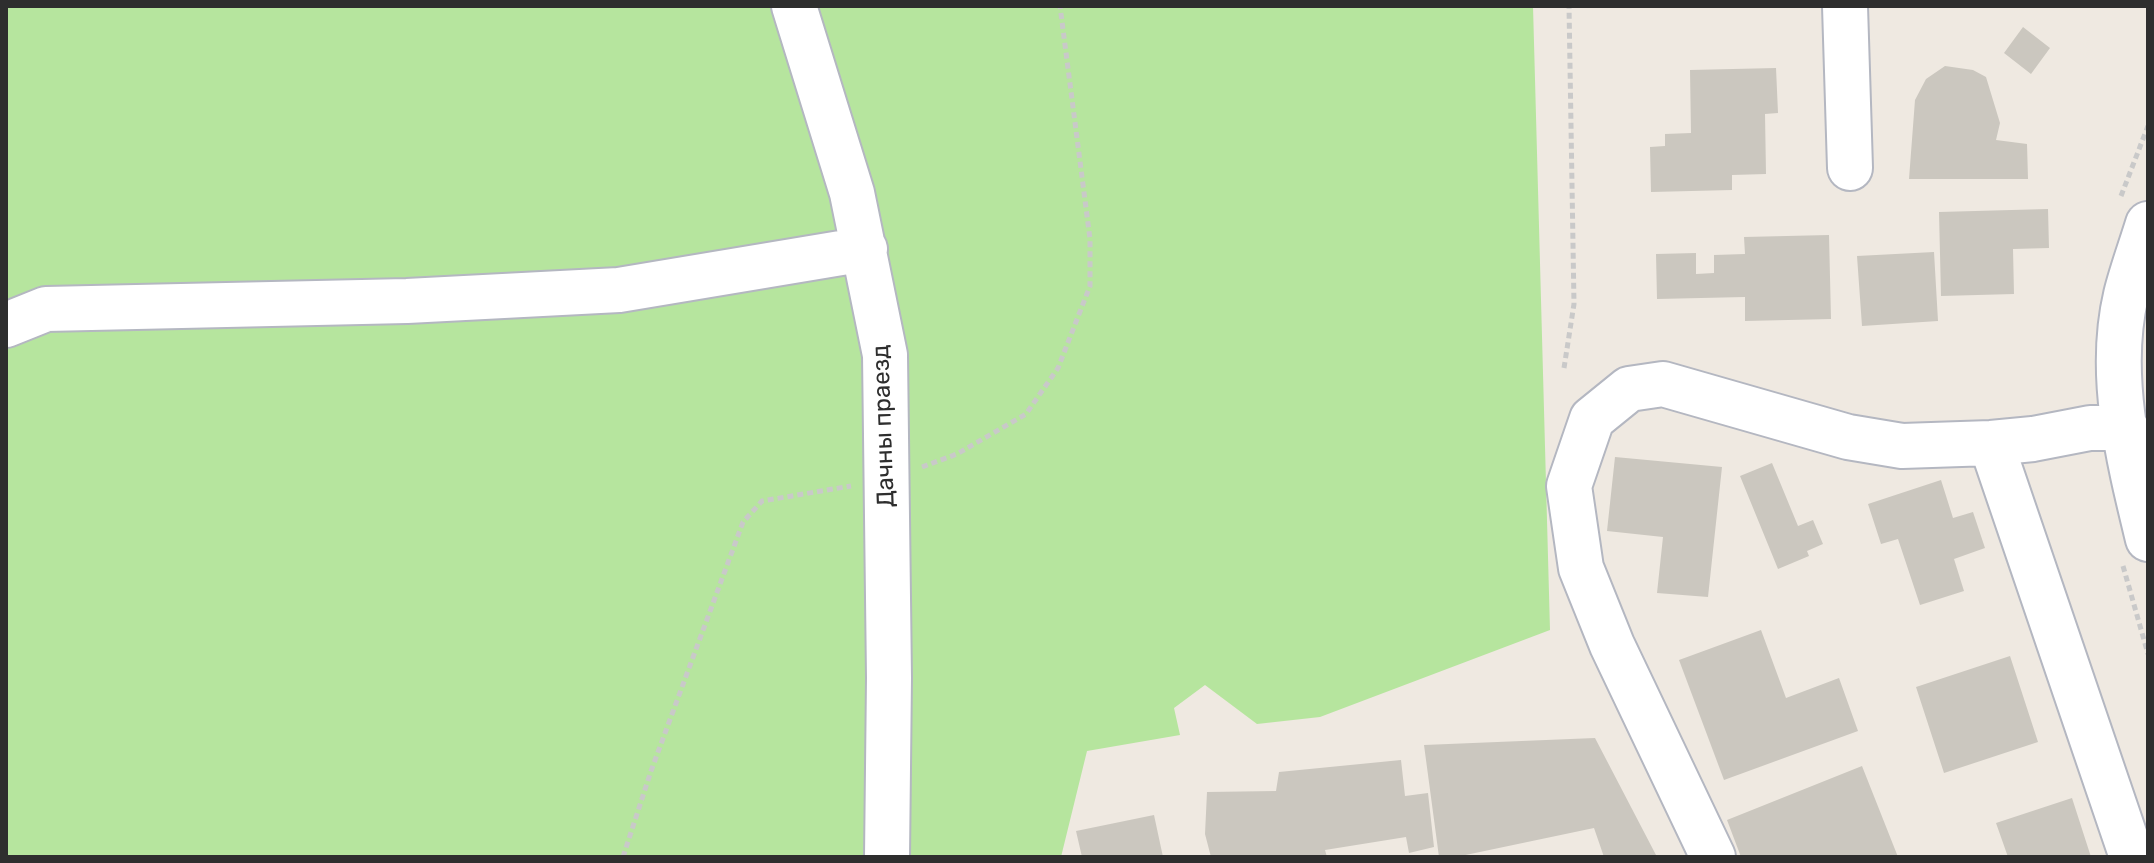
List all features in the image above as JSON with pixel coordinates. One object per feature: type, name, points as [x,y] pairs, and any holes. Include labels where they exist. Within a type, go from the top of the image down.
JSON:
[{"type":"street","name":"Дачны праезд","points":[[794,6],[834,132],[865,249],[885,355],[887,857]]},
{"type":"street","points":[[1845,6],[1850,168]]},
{"type":"street","points":[[2148,224],[2126,296],[2119,385],[2131,467],[2148,539]]},
{"type":"street","points":[[6,325],[46,309],[407,301],[619,290],[865,249]]},
{"type":"street","points":[[1713,857],[1612,645],[1581,568],[1569,486],[1592,419],[1629,389],[1663,384],[1848,437],[1902,446],[1991,443],[2090,428],[2126,428]]},
{"type":"street","points":[[1991,443],[2132,857]]},
{"type":"path","points":[[623,857],[651,771],[743,522],[762,501],[887,481],[957,454],[1026,414],[1058,368],[1090,286],[1090,239],[1060,6]]},
{"type":"path","points":[[1564,368],[1574,304],[1569,6]]},
{"type":"green space","points":[[6,6],[1533,6],[1550,630],[1320,717],[1257,724],[1205,685],[1174,708],[1180,735],[1087,751],[1061,857],[6,857]]},
{"type":"building","points":[[2023,27],[2050,48],[2031,74],[2004,53]]},
{"type":"building","points":[[1945,66],[1973,70],[1986,77],[2000,123],[1996,140],[2027,144],[2028,179],[1909,179],[1915,100],[1926,79]]},
{"type":"building","points":[[1776,68],[1778,113],[1765,114],[1766,174],[1732,175],[1732,190],[1651,192],[1650,147],[1665,146],[1665,134],[1691,133],[1690,70]]},
{"type":"building","points":[[2048,209],[2049,248],[2013,249],[2014,294],[1941,296],[1939,212]]},
{"type":"building","points":[[1829,235],[1831,319],[1745,321],[1745,297],[1657,299],[1656,254],[1696,253],[1696,274],[1714,273],[1714,255],[1745,254],[1744,237]]},
{"type":"building","points":[[1934,252],[1938,321],[1862,326],[1857,256]]},
{"type":"building","points":[[1615,457],[1722,467],[1708,597],[1657,593],[1663,537],[1607,531]]},
{"type":"building","points":[[1772,463],[1798,526],[1813,520],[1823,544],[1807,551],[1809,556],[1778,569],[1740,476]]},
{"type":"building","points":[[1941,480],[1953,518],[1973,512],[1985,548],[1954,559],[1964,591],[1920,605],[1898,539],[1881,544],[1868,504]]},
{"type":"building","points":[[1761,630],[1786,698],[1839,678],[1858,731],[1724,780],[1679,660]]},
{"type":"building","points":[[2010,656],[2038,742],[1944,773],[1916,687]]},
{"type":"building","points":[[1595,738],[1656,855],[1604,857],[1594,828],[1456,857],[1439,857],[1424,745]]},
{"type":"building","points":[[1401,760],[1405,796],[1428,793],[1434,847],[1409,853],[1406,837],[1325,850],[1327,857],[1211,857],[1205,834],[1207,792],[1276,791],[1279,772]]},
{"type":"building","points":[[1862,766],[1898,857],[1741,857],[1727,820]]},
{"type":"building","points":[[2072,798],[2091,857],[2008,857],[1996,823]]},
{"type":"building","points":[[1154,815],[1163,857],[1082,857],[1076,831]]}]
